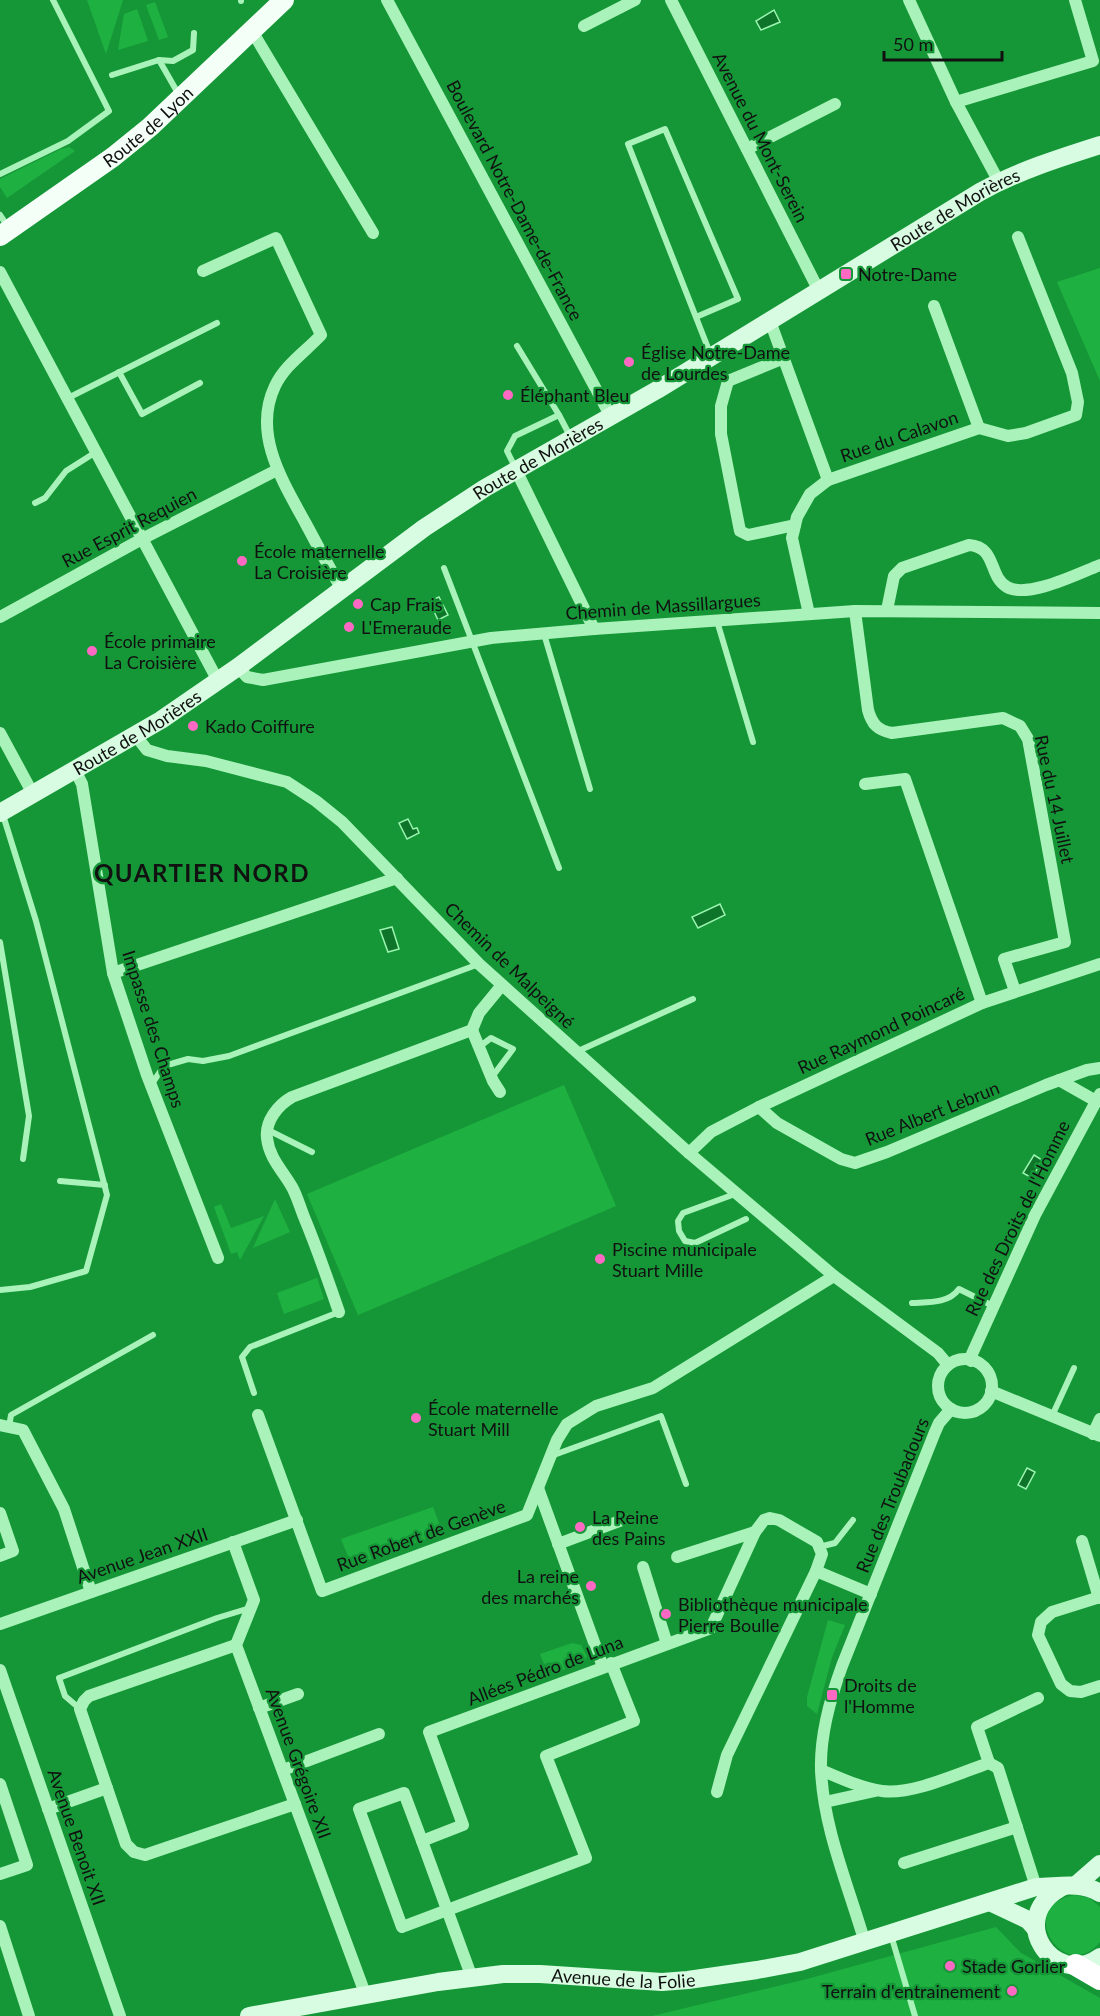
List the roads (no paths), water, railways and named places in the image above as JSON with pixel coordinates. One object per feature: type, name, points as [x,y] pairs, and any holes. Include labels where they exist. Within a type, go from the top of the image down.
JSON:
[{"type":"highway","points":[[1076,1965],[1100,1979]]},
{"type":"main road","name":"Route de Lyon","points":[[3,227],[113,157],[182,99],[282,1]]},
{"type":"main road","name":"Route de Morières","points":[[1,812],[136,736],[238,667],[341,588],[424,528],[485,488],[611,417],[999,182],[1100,144]]},
{"type":"main road","points":[[1036,1929],[1037,1915],[1042,1903],[1052,1892],[1070,1885],[1100,1864]]},
{"type":"main road","name":"Avenue de la Folie","points":[[249,2016],[438,1982],[503,1974],[540,1974],[637,1981],[688,1980],[800,1962],[1036,1887],[1070,1885]]},
{"type":"main road","points":[[1070,1885],[1090,1887],[1100,1893]]},
{"type":"main road","points":[[990,1902],[1028,1920],[1036,1929],[1043,1948],[1052,1958],[1076,1965],[1088,1963],[1100,1957]]},
{"type":"street","name":"Boulevard Notre-Dame-de-France","points":[[387,0],[611,417]]},
{"type":"street","points":[[584,26],[635,0]]},
{"type":"street","name":"Avenue du Mont-Serein","points":[[671,0],[819,291]]},
{"type":"street","points":[[956,102],[1093,61],[1075,0]]},
{"type":"street","points":[[912,1],[956,102],[999,182]]},
{"type":"street","points":[[252,31],[373,233]]},
{"type":"street","points":[[747,149],[835,104]]},
{"type":"street","name":"Rue du Calavon","points":[[828,480],[979,428],[1008,436],[1026,433],[1076,415],[1078,402],[1072,373],[1018,237]]},
{"type":"street","points":[[203,271],[276,238],[321,335],[288,366],[274,387],[268,414],[268,440],[277,470],[341,588]]},
{"type":"street","points":[[0,272],[218,681]]},
{"type":"street","points":[[934,306],[979,428]]},
{"type":"street","points":[[770,321],[828,480],[810,494],[797,517],[792,538],[809,614]]},
{"type":"street","points":[[784,358],[728,381],[721,406],[721,434],[740,531],[748,535],[795,525]]},
{"type":"street","name":"Rue Esprit Requien","points":[[0,617],[142,539],[277,470]]},
{"type":"street","points":[[516,470],[594,629]]},
{"type":"street","points":[[887,610],[894,576],[902,567],[969,545],[979,546],[985,550],[1000,580],[1008,587],[1021,590],[1035,589],[1100,565]]},
{"type":"street","name":"Chemin de Massillargues","points":[[238,667],[247,677],[263,680],[472,641],[594,629],[855,611],[1100,613]]},
{"type":"street","name":"Rue du 14 Juillet","points":[[855,611],[868,710],[872,722],[879,731],[892,733],[1004,718],[1020,726],[1028,739],[1065,942],[1004,959],[1015,991]]},
{"type":"street","points":[[0,734],[33,794]]},
{"type":"street","name":"Chemin de Malpeigné","points":[[136,736],[147,750],[167,756],[206,761],[287,782],[316,801],[342,822],[479,964],[575,1052],[689,1153],[834,1276],[938,1353],[948,1365]]},
{"type":"street","name":"Impasse des Champs","points":[[75,770],[82,784],[113,974],[151,1085],[218,1258]]},
{"type":"street","points":[[865,784],[905,779],[982,1003]]},
{"type":"street","points":[[113,974],[396,878]]},
{"type":"street","name":"Rue Raymond Poincaré","points":[[689,1153],[711,1132],[759,1107],[982,1003],[1100,964]]},
{"type":"street","points":[[500,1092],[472,1030],[479,1013],[502,986]]},
{"type":"street","points":[[339,1312],[292,1186],[277,1166],[267,1139],[267,1130],[273,1113],[282,1103],[292,1097],[472,1030]]},
{"type":"street","name":"Rue Albert Lebrun","points":[[759,1107],[777,1123],[841,1159],[855,1163],[887,1152],[1059,1080],[1100,1068]]},
{"type":"street","points":[[1059,1080],[1099,1100]]},
{"type":"street","name":"Rue des Droits de l'Homme","points":[[972,1360],[972,1354],[1040,1204],[1099,1100]]},
{"type":"street","name":"Rue Robert de Genève","points":[[258,1415],[322,1591],[527,1515],[550,1456],[567,1424],[596,1406],[653,1388],[834,1276]]},
{"type":"street","points":[[963,1360],[972,1360],[987,1372],[991,1391],[988,1399],[976,1410],[959,1412],[945,1405],[939,1392],[940,1377],[948,1365],[963,1360]]},
{"type":"street","points":[[991,1391],[1096,1435],[1100,1419]]},
{"type":"street","name":"Rue des Troubadours","points":[[865,1943],[825,1802],[821,1770],[822,1748],[832,1695],[935,1432],[939,1423],[951,1409]]},
{"type":"street","points":[[4,1426],[23,1430],[64,1509],[92,1592]]},
{"type":"street","points":[[472,1978],[447,1911],[404,1793],[359,1809],[402,1927],[447,1911],[586,1858],[546,1756],[634,1720],[607,1665],[538,1488]]},
{"type":"street","points":[[0,1513],[13,1551],[0,1556]]},
{"type":"street","points":[[558,1544],[625,1519]]},
{"type":"street","name":"Avenue Jean XXII","points":[[0,1624],[297,1520]]},
{"type":"street","points":[[677,1557],[755,1532],[764,1520],[779,1520],[817,1542],[822,1554],[816,1571],[727,1755],[717,1792]]},
{"type":"street","name":"Allées Pédro de Luna","points":[[422,1841],[463,1825],[429,1732],[711,1628],[755,1532]]},
{"type":"street","points":[[1082,1541],[1099,1598],[1052,1612],[1041,1622],[1038,1635],[1061,1684],[1070,1691],[1081,1692],[1100,1686]]},
{"type":"street","points":[[233,1542],[254,1600],[236,1645],[89,1696],[80,1709],[126,1844],[134,1852],[145,1855],[295,1804]]},
{"type":"street","points":[[643,1567],[667,1644]]},
{"type":"street","points":[[816,1571],[871,1594]]},
{"type":"street","name":"Avenue Grégoire XII","points":[[236,1645],[366,1996]]},
{"type":"street","name":"Avenue Benoit XII","points":[[0,1670],[120,2016]]},
{"type":"street","points":[[259,1708],[298,1694]]},
{"type":"street","points":[[1036,1887],[998,1768],[989,1763],[977,1727],[1038,1698]]},
{"type":"street","points":[[283,1770],[379,1734]]},
{"type":"street","points":[[825,1802],[879,1791],[904,1791],[989,1763]]},
{"type":"street","points":[[821,1770],[879,1791]]},
{"type":"street","points":[[0,1784],[27,1865],[0,1874]]},
{"type":"street","points":[[48,1809],[107,1788]]},
{"type":"street","points":[[904,1863],[1017,1827]]},
{"type":"street","points":[[0,1926],[29,2016]]},
{"type":"lane","points":[[0,174],[68,141],[109,111],[53,0]]},
{"type":"lane","points":[[112,75],[159,60],[173,61],[193,50],[194,33]]},
{"type":"lane","points":[[159,60],[182,99]]},
{"type":"lane","points":[[696,317],[738,299],[665,129],[628,144],[711,357]]},
{"type":"lane","points":[[68,398],[217,323]]},
{"type":"lane","points":[[517,346],[560,415],[571,440]]},
{"type":"lane","points":[[119,372],[142,414],[200,383]]},
{"type":"lane","points":[[516,470],[507,451],[515,436],[560,415]]},
{"type":"lane","points":[[35,503],[45,498],[66,471],[96,452]]},
{"type":"lane","points":[[444,568],[559,868]]},
{"type":"lane","points":[[717,620],[753,742]]},
{"type":"lane","points":[[543,633],[590,789]]},
{"type":"lane","points":[[0,1290],[30,1287],[86,1271],[107,1195],[36,921],[1,812]]},
{"type":"lane","points":[[0,942],[29,1116],[23,1159]]},
{"type":"lane","points":[[151,1085],[164,1066],[188,1059],[203,1061],[229,1056],[479,964]]},
{"type":"lane","points":[[575,1052],[693,999]]},
{"type":"lane","points":[[479,1047],[491,1038],[513,1050],[492,1078]]},
{"type":"lane","points":[[267,1130],[312,1152]]},
{"type":"lane","points":[[60,1181],[105,1185]]},
{"type":"lane","points":[[736,1193],[683,1213],[678,1221],[679,1231],[685,1241],[694,1243],[746,1220]]},
{"type":"lane","points":[[912,1303],[938,1301],[954,1296],[959,1289],[993,1306]]},
{"type":"lane","points":[[254,1393],[242,1357],[250,1347],[339,1312]]},
{"type":"lane","points":[[4,1426],[11,1415],[153,1335]]},
{"type":"lane","points":[[1052,1416],[1074,1368]]},
{"type":"lane","points":[[550,1456],[661,1416],[686,1484]]},
{"type":"lane","points":[[819,1547],[835,1543],[853,1520]]},
{"type":"lane","points":[[80,1709],[65,1696],[59,1678],[251,1607]]},
{"type":"lane","points":[[891,1934],[915,2016]]},
{"type":"place","name":"Notre-Dame","points":[[846,274]]},
{"type":"place","name":"Église Notre-Dame de Lourdes","points":[[629,362]]},
{"type":"place","name":"Éléphant Bleu","points":[[508,395]]},
{"type":"place","name":"École maternelle La Croisière","points":[[242,561]]},
{"type":"place","name":"Cap Frais","points":[[358,604]]},
{"type":"place","name":"L'Emeraude","points":[[349,627]]},
{"type":"place","name":"École primaire La Croisière","points":[[92,651]]},
{"type":"place","name":"Kado Coiffure","points":[[193,726]]},
{"type":"place","name":"Piscine municipale Stuart Mille","points":[[600,1259]]},
{"type":"place","name":"École maternelle Stuart Mill","points":[[416,1418]]},
{"type":"place","name":"La Reine des Pains","points":[[580,1527]]},
{"type":"place","name":"La reine des marchés","points":[[591,1586]]},
{"type":"place","name":"Bibliothèque municipale Pierre Boulle","points":[[666,1614]]},
{"type":"place","name":"Droits de l'Homme","points":[[832,1695]]},
{"type":"place","name":"Stade Gorlier","points":[[950,1966]]},
{"type":"place","name":"Terrain d'entrainement","points":[[1012,1991]]},
{"type":"district","name":"QUARTIER NORD","points":[[202,872]]}]
